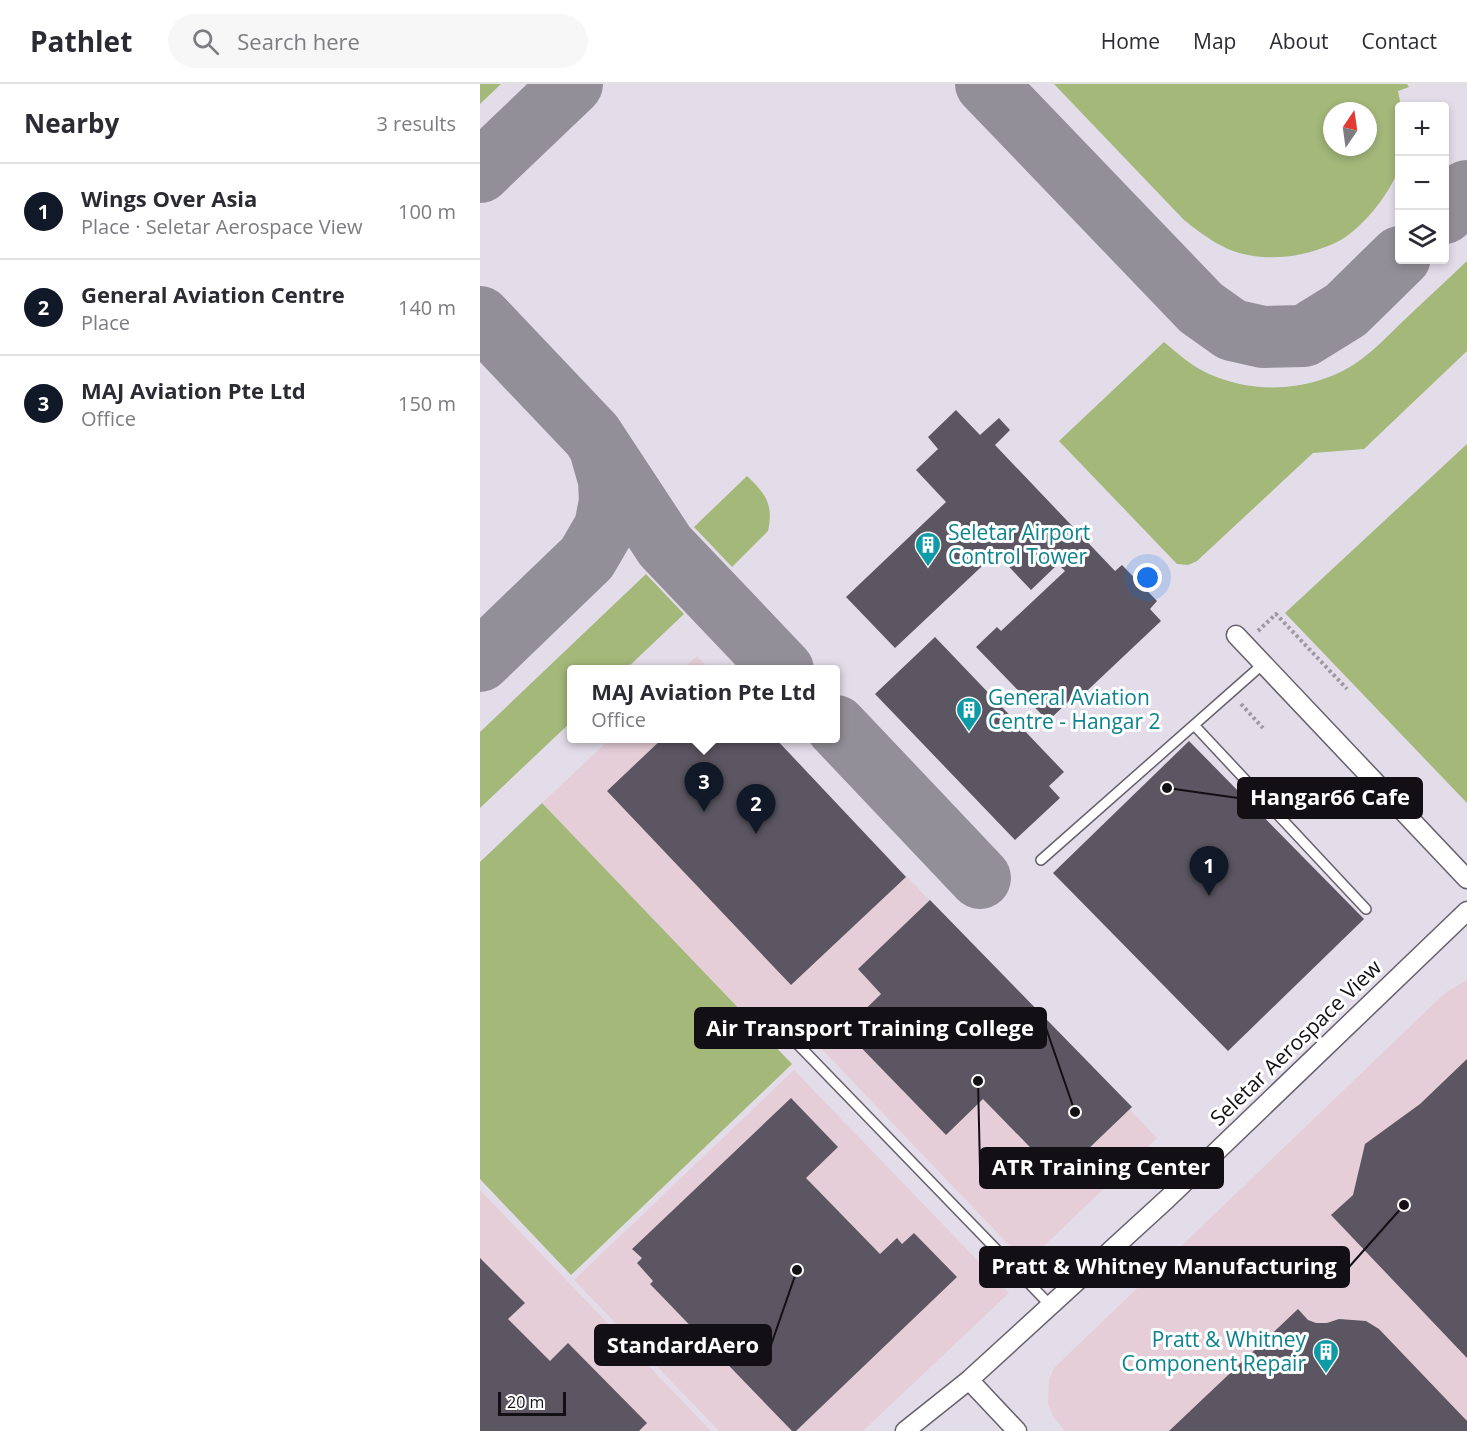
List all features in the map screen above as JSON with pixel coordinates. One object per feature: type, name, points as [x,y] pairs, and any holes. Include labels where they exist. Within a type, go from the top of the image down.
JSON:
[{"type":"street","points":[[1240,640],[1467,879]]},
{"type":"street","name":"Seletar Aerospace View","points":[[905,1431],[969,1380],[1167,1199],[1467,911]]},
{"type":"street","points":[[969,1380],[1017,1431]]},
{"type":"lane","points":[[1041,860],[1263,664]]},
{"type":"lane","points":[[1194,725],[1366,909]]},
{"type":"lane","points":[[782,1028],[1051,1306]]},
{"type":"path","points":[[1240,640],[1276,614],[1347,689]]},
{"type":"path","points":[[1230,692],[1263,728]]},
{"type":"shaded area","points":[[697,656],[705,665],[687,665]]},
{"type":"shaded area","points":[[606,743],[779,743],[1157,1138],[1026,1263],[792,1018],[769,1040],[542,803]]},
{"type":"shaded area","points":[[1467,980],[1467,1431],[1065,1431],[1053,1416],[1048,1403],[1049,1380],[1054,1368],[1446,992]]},
{"type":"shaded area","points":[[794,1070],[1009,1293],[863,1431],[719,1431],[574,1280]]},
{"type":"shaded area","points":[[480,1190],[711,1431],[480,1431]]},
{"type":"green space","points":[[480,84],[501,84],[480,104]]},
{"type":"green space","points":[[1054,84],[1407,84],[1409,87],[1398,91],[1400,102],[1395,102],[1395,178],[1373,211],[1346,237],[1316,250],[1293,256],[1259,257],[1239,253],[1206,237],[1184,220]]},
{"type":"green space","points":[[1467,261],[1467,351],[1364,449],[1313,453],[1197,561],[1188,565],[1177,564],[1059,441],[1164,342],[1203,371],[1228,381],[1268,387],[1288,387],[1328,378],[1368,354]]},
{"type":"green space","points":[[1467,444],[1467,803],[1285,613]]},
{"type":"green space","points":[[747,476],[759,488],[769,506],[770,522],[768,531],[732,567],[694,527]]},
{"type":"green space","points":[[646,574],[684,614],[630,665],[567,665],[567,726],[480,808],[480,732]]},
{"type":"green space","points":[[542,803],[792,1064],[571,1275],[480,1179],[480,862]]},
{"type":"building","name":"Seletar Airport Control Tower","points":[[956,410],[980,435],[999,418],[1010,430],[995,445],[1115,571],[1122,565],[1157,601],[1150,609],[1161,621],[1072,705],[1069,701],[1048,721],[976,647],[997,627],[1001,631],[1065,571],[1058,564],[1031,590],[996,553],[895,648],[846,597],[946,502],[916,470],[938,449],[928,437]]},
{"type":"building","name":"General Aviation Centre - Hangar 2","points":[[935,637],[1064,772],[1049,786],[1060,798],[1015,840],[875,694]]},
{"type":"building","points":[[1189,741],[1364,919],[1228,1051],[1053,873]]},
{"type":"building","points":[[658,743],[780,743],[906,877],[791,985],[607,791]]},
{"type":"building","points":[[930,900],[1132,1107],[1059,1177],[983,1099],[946,1135],[844,1030],[881,994],[858,969]]},
{"type":"building","points":[[1467,1059],[1467,1358],[1331,1215],[1353,1195],[1365,1144],[1420,1104]]},
{"type":"building","points":[[791,1098],[838,1147],[806,1178],[880,1254],[897,1238],[902,1244],[914,1233],[957,1277],[796,1431],[792,1431],[650,1284],[653,1281],[637,1263],[642,1258],[632,1249]]},
{"type":"building","points":[[480,1258],[525,1303],[508,1319],[550,1361],[568,1343],[647,1423],[639,1431],[480,1431]]},
{"type":"building","name":"Pratt & Whitney Component Repair","points":[[1298,1309],[1308,1320],[1316,1323],[1327,1323],[1339,1319],[1366,1321],[1379,1329],[1467,1421],[1467,1431],[1169,1431]]},
{"type":"taxiway","points":[[480,172],[572,84]]},
{"type":"taxiway","points":[[986,84],[1201,308],[1232,330],[1263,337],[1304,336],[1346,310],[1395,262]]},
{"type":"taxiway","points":[[1447,210],[1467,191]]},
{"type":"taxiway","points":[[480,317],[592,435],[665,546],[778,665]]},
{"type":"taxiway","points":[[480,661],[587,558],[605,527],[610,501],[609,480],[601,452]]},
{"type":"taxiway","points":[[840,730],[980,878]]},
{"type":"place","name":"Seletar Airport Control Tower","points":[[928,568]]},
{"type":"place","name":"General Aviation Centre - Hangar 2","points":[[969,733]]},
{"type":"place","name":"Hangar66 Cafe","points":[[1167,788]]},
{"type":"place","name":"MAJ Aviation Pte Ltd","points":[[704,812]]},
{"type":"place","name":"General Aviation Centre","points":[[756,834]]},
{"type":"place","name":"Wings Over Asia","points":[[1209,896]]},
{"type":"place","name":"ATR Training Center","points":[[978,1081]]},
{"type":"place","name":"Air Transport Training College","points":[[1075,1112]]},
{"type":"place","name":"Pratt & Whitney Manufacturing","points":[[1404,1205]]},
{"type":"place","name":"StandardAero","points":[[797,1270]]},
{"type":"place","name":"Pratt & Whitney Component Repair","points":[[1326,1375]]}]
